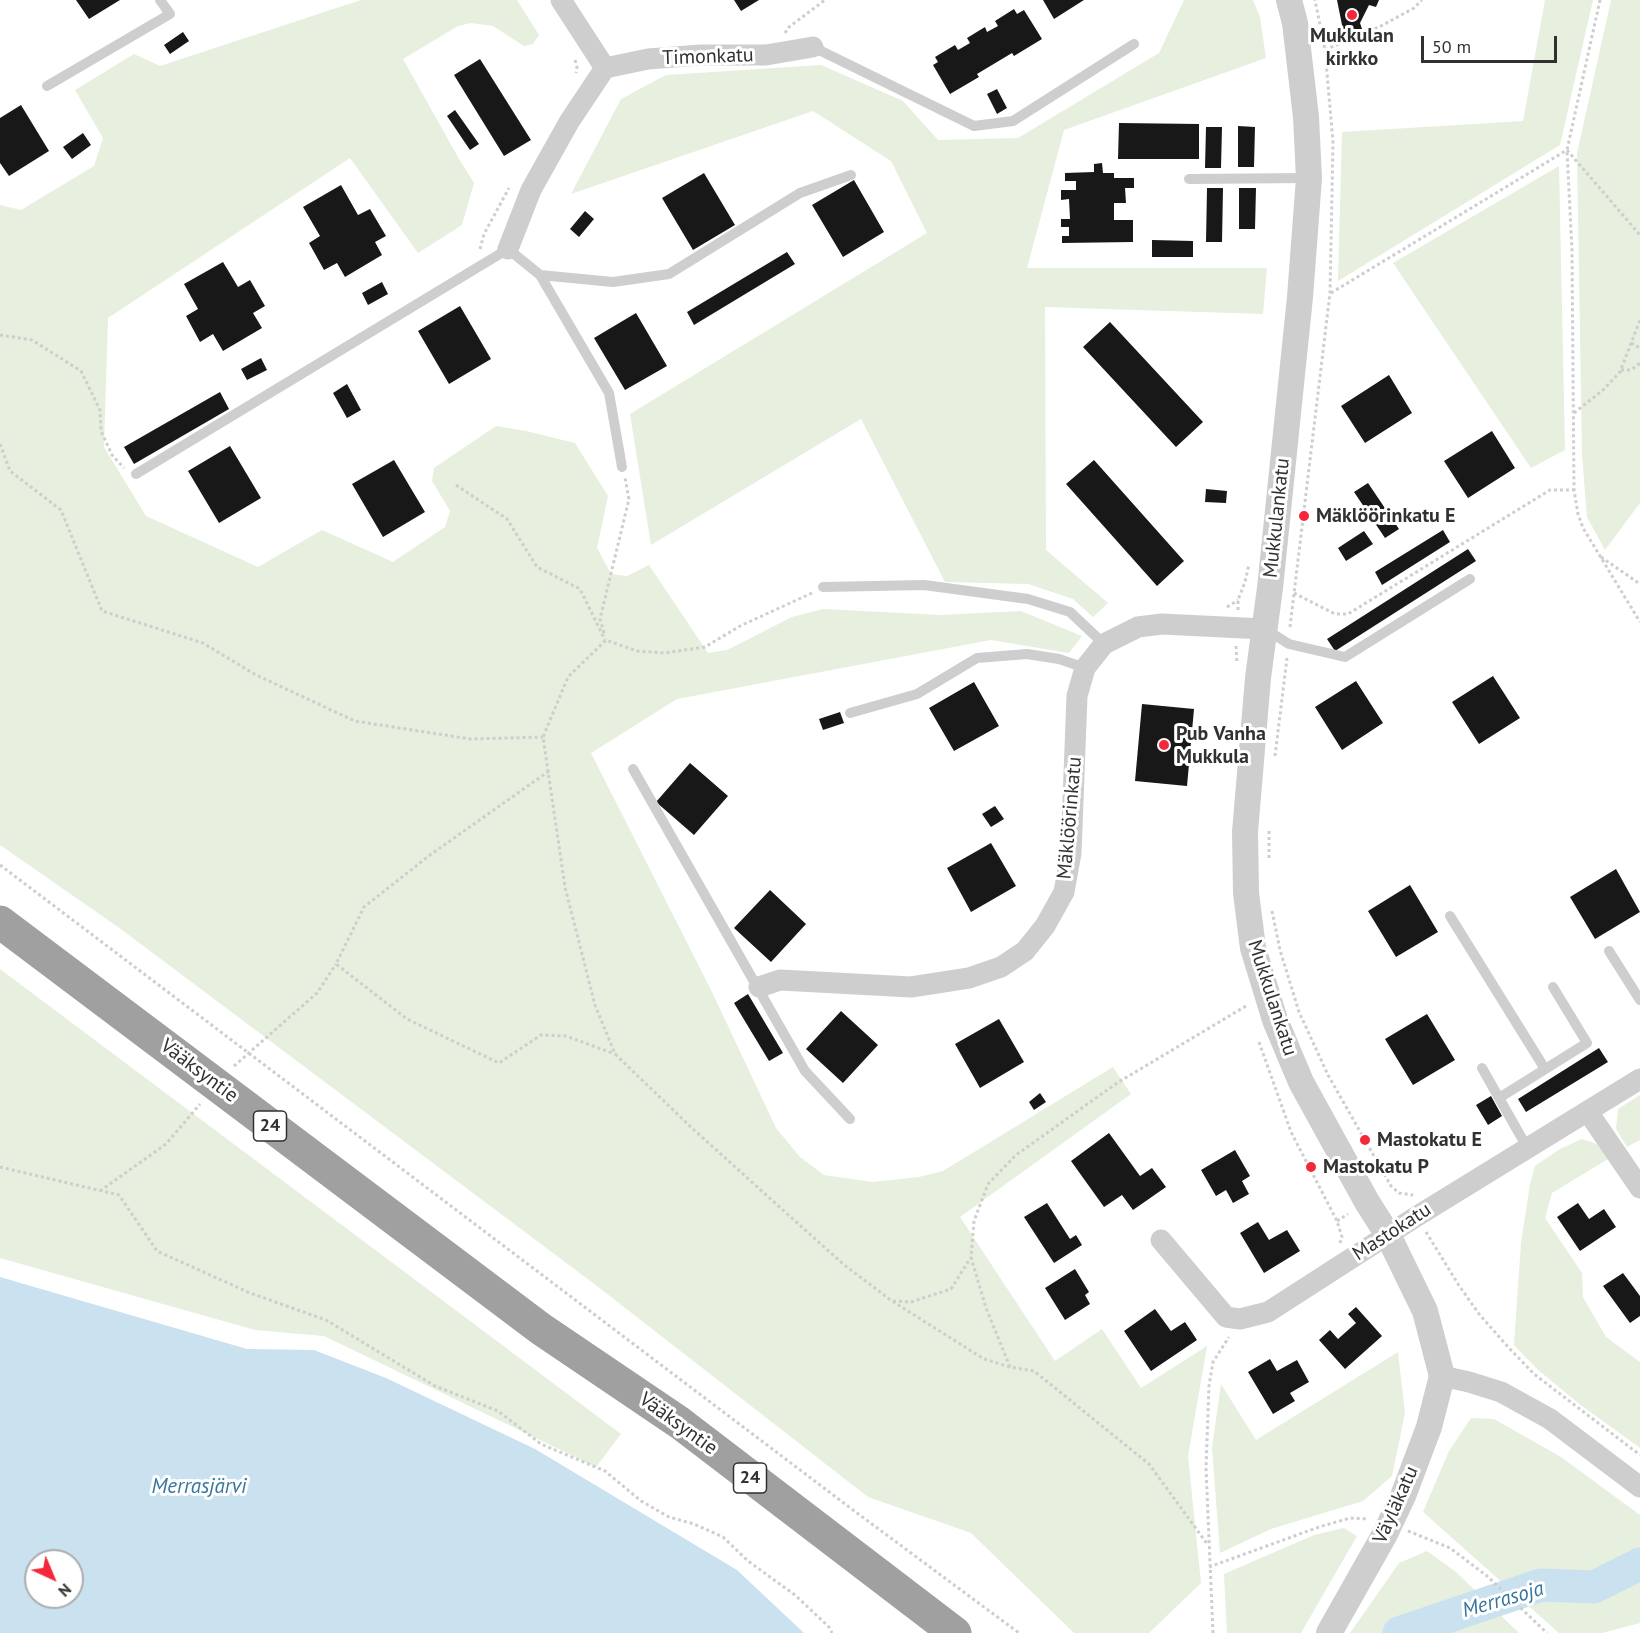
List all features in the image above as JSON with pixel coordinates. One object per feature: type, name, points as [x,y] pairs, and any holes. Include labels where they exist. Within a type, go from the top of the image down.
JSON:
[{"type":"highway","name":"Vääksyntie","points":[[0,922],[541,1329],[680,1423],[955,1633]]},
{"type":"highway","name":"Vääksyntie","points":[[541,1329],[668,1438],[918,1633]]},
{"type":"street","points":[[508,249],[531,190],[569,122],[604,68],[561,0]]},
{"type":"street","name":"Mukkulankatu","points":[[1289,0],[1306,117],[1309,178],[1300,297],[1264,629],[1245,832],[1246,893],[1253,948],[1275,1020],[1301,1082],[1367,1202],[1388,1235],[1425,1311],[1442,1376]]},
{"type":"street","name":"Timonkatu","points":[[604,68],[648,59],[777,53],[813,47]]},
{"type":"street","name":"Mäklöörinkatu","points":[[759,987],[780,980],[910,987],[969,978],[1001,967],[1025,951],[1045,926],[1064,892],[1071,853],[1077,696],[1084,668],[1104,644],[1138,627],[1162,624],[1264,629]]},
{"type":"street","name":"Mastokatu","points":[[1240,1319],[1268,1312],[1414,1218],[1640,1079]]},
{"type":"street","points":[[1588,1112],[1640,1188]]},
{"type":"street","points":[[1161,1240],[1226,1317],[1240,1319]]},
{"type":"street","points":[[1442,1376],[1501,1392],[1550,1419],[1640,1486]]},
{"type":"street","name":"Väyläkatu","points":[[1329,1631],[1385,1534],[1403,1496],[1429,1427],[1442,1376]]},
{"type":"lane","points":[[47,86],[170,14],[160,0]]},
{"type":"lane","points":[[813,47],[974,126],[1013,121],[1134,44]]},
{"type":"lane","points":[[540,275],[613,282],[669,274],[800,193],[851,175]]},
{"type":"lane","points":[[1189,180],[1309,178]]},
{"type":"lane","points":[[136,474],[508,249],[540,275],[609,393],[622,467]]},
{"type":"lane","points":[[1264,629],[1288,644],[1345,657],[1470,579]]},
{"type":"lane","points":[[823,587],[924,585],[1028,599],[1070,612],[1104,644]]},
{"type":"lane","points":[[850,713],[917,694],[976,658],[1027,654],[1059,659],[1084,668]]},
{"type":"lane","points":[[633,769],[805,1071],[850,1119]]},
{"type":"lane","points":[[1450,916],[1545,1069]]},
{"type":"lane","points":[[1609,951],[1640,1000]]},
{"type":"lane","points":[[1499,1098],[1587,1043],[1553,987]]},
{"type":"lane","points":[[1482,1068],[1528,1149]]},
{"type":"path","points":[[777,53],[780,41],[789,27],[825,0]]},
{"type":"path","points":[[1325,50],[1381,26],[1414,8],[1422,0]]},
{"type":"path","points":[[1600,0],[1567,150],[1572,251],[1574,490],[1583,528],[1640,622]]},
{"type":"path","points":[[571,51],[577,67],[576,78]]},
{"type":"path","points":[[1567,150],[1640,235]]},
{"type":"path","points":[[1330,293],[1567,150]]},
{"type":"path","points":[[483,264],[479,247],[511,185]]},
{"type":"path","points":[[1574,412],[1603,390],[1621,370],[1640,320]]},
{"type":"path","points":[[0,335],[32,340],[81,371],[100,410],[100,431],[112,455],[124,468],[136,474]]},
{"type":"path","points":[[1631,343],[1640,348]]},
{"type":"path","points":[[1621,370],[1631,370],[1640,363]]},
{"type":"path","points":[[0,444],[10,471],[61,510],[102,611],[203,643],[256,675],[355,721],[470,739],[543,737]]},
{"type":"path","points":[[606,640],[600,619],[629,499],[622,467]]},
{"type":"path","points":[[456,485],[507,519],[537,567],[580,589],[606,640],[637,651],[664,653],[705,647],[740,626],[823,587]]},
{"type":"path","points":[[1270,588],[1335,614],[1348,614],[1550,490],[1574,490]]},
{"type":"path","points":[[1599,556],[1640,585]]},
{"type":"path","points":[[1270,588],[1288,644],[1275,758]]},
{"type":"path","points":[[606,640],[568,677],[543,737],[565,888],[595,1005],[615,1054]]},
{"type":"path","points":[[549,771],[430,855],[364,907],[336,964],[407,1019],[499,1063],[542,1035],[566,1036],[615,1054],[694,1130],[834,1256],[892,1301],[984,1359],[1034,1371],[1149,1464],[1209,1546]]},
{"type":"path","points":[[1269,825],[1269,868]]},
{"type":"path","points":[[0,866],[1019,1633]]},
{"type":"path","points":[[1270,901],[1280,950],[1299,1012],[1328,1075],[1391,1186]]},
{"type":"path","points":[[1010,1367],[986,1308],[971,1257],[974,1221],[988,1184],[1016,1155],[1117,1083],[1246,1005]]},
{"type":"path","points":[[0,1167],[119,1195],[157,1251],[250,1293],[326,1320],[435,1386],[498,1411],[541,1444],[605,1471],[641,1501],[669,1517],[694,1524],[723,1537],[748,1561],[795,1595],[829,1627],[832,1633]]},
{"type":"path","points":[[1399,1193],[1479,1314],[1509,1348],[1534,1374],[1640,1455]]},
{"type":"path","points":[[892,1301],[911,1302],[951,1289],[971,1257]]},
{"type":"path","points":[[1213,1633],[1206,1468],[1209,1386],[1213,1362],[1240,1319]]},
{"type":"path","points":[[1209,1567],[1350,1518],[1374,1519]]},
{"type":"path","points":[[1407,1531],[1450,1548],[1487,1576],[1547,1633]]},
{"type":"green space","points":[[361,0],[517,0],[539,35],[533,44],[524,46],[493,26],[471,23],[458,26],[403,59],[474,183],[462,225],[418,253],[350,158],[108,318],[104,447],[146,516],[258,567],[322,530],[393,562],[445,527],[450,511],[432,481],[434,468],[496,426],[526,431],[575,443],[608,496],[597,548],[611,574],[627,576],[649,565],[708,653],[727,650],[792,617],[823,609],[941,615],[1021,611],[1082,636],[1069,653],[991,640],[677,699],[591,753],[712,992],[776,1128],[800,1157],[824,1175],[872,1182],[919,1177],[943,1171],[1113,1067],[1131,1094],[960,1217],[1055,1361],[1102,1329],[1141,1388],[1207,1346],[1188,1456],[1201,1583],[1149,1633],[1074,1633],[971,1533],[868,1497],[597,1286],[118,927],[0,845],[0,205],[21,210],[94,166],[103,138],[75,90],[134,54],[160,66]]},
{"type":"green space","points":[[1184,0],[1253,0],[1260,17],[1266,58],[1064,130],[1027,268],[1267,268],[1263,314],[1045,307],[1046,550],[1108,603],[1093,617],[1073,599],[1028,584],[945,582],[861,419],[651,545],[630,414],[927,233],[891,161],[813,111],[571,194],[621,99],[666,75],[821,65],[903,101],[938,140],[1018,138],[1159,53]]},
{"type":"green space","points":[[1545,0],[1593,0],[1560,145],[1338,281],[1342,132],[1523,121]]},
{"type":"green space","points":[[1611,0],[1640,0],[1640,503],[1605,550],[1587,517],[1582,455],[1577,153]]},
{"type":"green space","points":[[1559,166],[1565,450],[1531,468],[1393,263]]},
{"type":"green space","points":[[0,969],[621,1434],[596,1467],[324,1336],[255,1330],[0,1258]]},
{"type":"green space","points":[[1640,1095],[1640,1140],[1627,1147],[1616,1129],[1618,1109]]},
{"type":"green space","points":[[1582,1139],[1597,1144],[1608,1159],[1552,1193],[1545,1218],[1582,1273],[1583,1297],[1606,1337],[1640,1362],[1640,1448],[1578,1403],[1537,1369],[1514,1345],[1521,1243],[1535,1166],[1560,1149]]},
{"type":"green space","points":[[1398,1352],[1405,1413],[1392,1476],[1363,1501],[1271,1529],[1220,1553],[1212,1448],[1221,1384],[1256,1440]]},
{"type":"green space","points":[[1471,1418],[1494,1419],[1561,1457],[1640,1515],[1640,1623],[1602,1633],[1559,1633],[1423,1512],[1449,1451]]},
{"type":"green space","points":[[1344,1528],[1357,1536],[1301,1633],[1227,1633],[1224,1574],[1314,1535]]},
{"type":"green space","points":[[1427,1551],[1456,1572],[1519,1633],[1350,1633],[1399,1563]]},
{"type":"water","name":"Merrasjärvi","points":[[0,1277],[247,1349],[314,1350],[386,1378],[535,1449],[737,1570],[804,1633],[0,1633]]},
{"type":"building","points":[[76,0],[120,0],[89,19]]},
{"type":"building","points":[[734,0],[759,0],[741,11]]},
{"type":"building","points":[[1043,0],[1084,0],[1054,19]]},
{"type":"building","name":"Mukkulan kirkko","points":[[1337,0],[1379,0],[1376,7],[1369,5],[1360,23],[1362,29],[1345,40]]},
{"type":"building","points":[[1014,9],[1017,14],[1024,10],[1042,39],[1014,56],[1012,53],[977,74],[979,77],[950,94],[933,65],[938,62],[935,57],[955,45],[958,50],[970,43],[967,38],[985,27],[987,32],[998,26],[995,21]]},
{"type":"building","points":[[183,32],[189,41],[170,54],[164,45]]},
{"type":"building","points":[[480,59],[531,140],[504,156],[454,75]]},
{"type":"building","points":[[997,89],[1007,108],[997,114],[987,94]]},
{"type":"building","points":[[21,105],[49,151],[9,176],[0,163],[0,118]]},
{"type":"building","points":[[455,110],[479,144],[470,150],[447,116]]},
{"type":"building","points":[[1119,123],[1199,124],[1199,159],[1118,159]]},
{"type":"building","points":[[1238,126],[1255,127],[1254,167],[1238,167]]},
{"type":"building","points":[[1206,127],[1222,127],[1221,168],[1205,168]]},
{"type":"building","points":[[83,133],[91,145],[72,159],[63,147]]},
{"type":"building","points":[[1102,163],[1103,173],[1114,173],[1114,178],[1134,178],[1134,188],[1125,188],[1126,203],[1114,203],[1114,220],[1133,220],[1133,242],[1062,243],[1062,236],[1069,236],[1069,227],[1061,227],[1061,219],[1070,219],[1069,199],[1061,200],[1061,190],[1076,190],[1076,181],[1065,181],[1065,173],[1094,172],[1094,164]]},
{"type":"building","points":[[704,173],[735,225],[693,250],[662,198]]},
{"type":"building","points":[[854,180],[884,232],[843,257],[812,205]]},
{"type":"building","points":[[341,185],[358,215],[370,209],[386,236],[375,242],[382,255],[345,277],[337,263],[324,270],[309,243],[320,236],[303,207]]},
{"type":"building","points":[[1207,188],[1223,188],[1222,242],[1206,242]]},
{"type":"building","points":[[1239,188],[1256,188],[1255,229],[1239,229]]},
{"type":"building","points":[[585,211],[594,219],[579,237],[570,229]]},
{"type":"building","points":[[1152,240],[1193,241],[1193,257],[1152,257]]},
{"type":"building","points":[[787,252],[795,264],[694,325],[687,312]]},
{"type":"building","points":[[223,262],[238,287],[250,280],[265,306],[253,313],[262,328],[223,351],[213,334],[200,342],[186,316],[198,309],[184,284]]},
{"type":"building","points":[[382,282],[388,294],[368,305],[362,293]]},
{"type":"building","points":[[460,306],[491,359],[449,384],[418,331]]},
{"type":"building","points":[[636,313],[667,366],[625,390],[594,338]]},
{"type":"building","points":[[1110,322],[1203,422],[1176,447],[1083,347]]},
{"type":"building","points":[[261,358],[267,370],[247,380],[241,369]]},
{"type":"building","points":[[1389,375],[1412,413],[1365,443],[1341,406]]},
{"type":"building","points":[[347,384],[361,410],[347,418],[333,393]]},
{"type":"building","points":[[220,392],[229,409],[134,464],[124,447]]},
{"type":"building","points":[[1492,431],[1515,468],[1468,498],[1444,461]]},
{"type":"building","points":[[230,446],[261,498],[219,523],[188,471]]},
{"type":"building","points":[[394,460],[425,512],[383,537],[352,484]]},
{"type":"building","points":[[1094,460],[1184,561],[1157,586],[1066,484]]},
{"type":"building","points":[[1368,483],[1399,529],[1385,538],[1354,492]]},
{"type":"building","points":[[1206,489],[1227,491],[1226,503],[1205,502]]},
{"type":"building","points":[[1443,530],[1450,542],[1382,585],[1375,572]]},
{"type":"building","points":[[1364,531],[1373,544],[1346,561],[1338,548]]},
{"type":"building","points":[[1468,549],[1476,561],[1335,651],[1327,639]]},
{"type":"building","points":[[1493,676],[1520,718],[1479,744],[1452,702]]},
{"type":"building","points":[[1356,681],[1383,723],[1342,750],[1315,707]]},
{"type":"building","points":[[974,682],[999,726],[954,751],[929,708]]},
{"type":"building","name":"Pub Vanha Mukkula","points":[[1142,704],[1194,709],[1187,786],[1135,781]]},
{"type":"building","points":[[840,712],[844,723],[823,730],[819,719]]},
{"type":"building","points":[[690,763],[728,796],[694,835],[656,802]]},
{"type":"building","points":[[995,806],[1004,819],[991,827],[982,814]]},
{"type":"building","points":[[991,843],[1016,886],[971,912],[947,868]]},
{"type":"building","points":[[1616,869],[1640,912],[1595,939],[1570,897]]},
{"type":"building","points":[[1410,885],[1438,932],[1396,957],[1368,911]]},
{"type":"building","points":[[770,890],[806,924],[771,962],[734,928]]},
{"type":"building","points":[[748,994],[783,1053],[769,1061],[734,1003]]},
{"type":"building","points":[[841,1011],[878,1045],[843,1083],[806,1049]]},
{"type":"building","points":[[1427,1014],[1455,1060],[1413,1085],[1385,1039]]},
{"type":"building","points":[[999,1019],[1024,1062],[980,1088],[955,1044]]},
{"type":"building","points":[[1599,1048],[1608,1062],[1526,1112],[1518,1099]]},
{"type":"building","points":[[1040,1093],[1046,1102],[1034,1110],[1029,1102]]},
{"type":"building","points":[[1491,1096],[1502,1116],[1488,1125],[1476,1105]]},
{"type":"building","points":[[1109,1133],[1140,1176],[1152,1168],[1166,1187],[1133,1210],[1122,1195],[1104,1207],[1071,1161]]},
{"type":"building","points":[[1235,1150],[1250,1176],[1242,1181],[1249,1194],[1233,1203],[1226,1190],[1216,1196],[1201,1170]]},
{"type":"building","points":[[1047,1203],[1070,1239],[1076,1235],[1082,1245],[1054,1263],[1024,1217]]},
{"type":"building","points":[[1578,1203],[1589,1219],[1604,1209],[1616,1227],[1580,1251],[1557,1217]]},
{"type":"building","points":[[1258,1222],[1269,1240],[1287,1230],[1300,1251],[1264,1273],[1240,1233]]},
{"type":"building","points":[[1075,1269],[1089,1292],[1085,1295],[1090,1304],[1065,1320],[1045,1288]]},
{"type":"building","points":[[1623,1273],[1640,1296],[1640,1316],[1630,1323],[1603,1286]]},
{"type":"building","points":[[1356,1307],[1382,1336],[1345,1369],[1319,1340],[1330,1330],[1338,1339],[1356,1323],[1348,1314]]},
{"type":"building","points":[[1155,1309],[1171,1331],[1185,1322],[1197,1340],[1151,1371],[1124,1331]]},
{"type":"building","points":[[1270,1359],[1277,1371],[1297,1360],[1309,1382],[1290,1393],[1295,1401],[1273,1414],[1248,1372]]},
{"type":"waterway","name":"Merrasoja","points":[[1399,1633],[1541,1585],[1594,1587],[1640,1564]]},
{"type":"place","name":"Mukkulan kirkko","points":[[1352,15]]},
{"type":"place","name":"Mäklöörinkatu E","points":[[1304,516]]},
{"type":"place","name":"Pub Vanha Mukkula","points":[[1164,745]]},
{"type":"place","name":"Mastokatu E","points":[[1365,1140]]},
{"type":"place","name":"Mastokatu P","points":[[1311,1167]]}]
